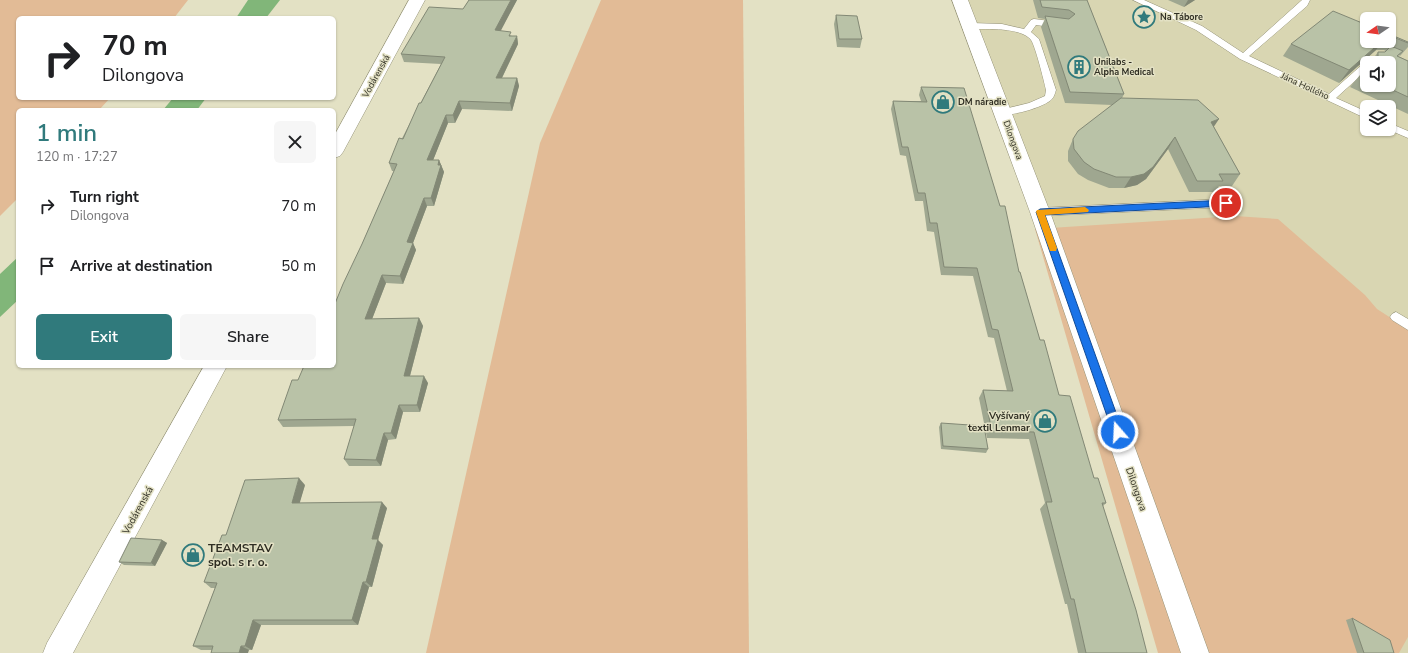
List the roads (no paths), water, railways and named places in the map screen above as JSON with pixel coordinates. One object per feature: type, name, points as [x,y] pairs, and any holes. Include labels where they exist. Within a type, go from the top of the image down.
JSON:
[{"type":"street","name":"Vodárenská","points":[[336,148],[417,0]]},
{"type":"street","name":"Dilongova","points":[[960,0],[1040,212],[1195,653]]},
{"type":"street","name":"Vodárenská","points":[[57,653],[215,368]]},
{"type":"lane","name":"Jána Hollého","points":[[1137,0],[1198,28],[1243,57],[1360,113]]},
{"type":"lane","points":[[1243,57],[1304,4],[1306,0]]},
{"type":"lane","points":[[1026,32],[1034,22],[1065,26]]},
{"type":"lane","points":[[971,26],[1002,27],[1026,32],[1035,39],[1051,90],[1049,97],[1032,106],[1003,112]]},
{"type":"lane","points":[[1330,98],[1360,71]]},
{"type":"lane","points":[[1396,129],[1408,135]]},
{"type":"lane","points":[[1040,212],[1226,203]]},
{"type":"lane","points":[[1396,317],[1408,326]]},
{"type":"place","name":"Na Tábore","points":[[1144,17]]},
{"type":"place","name":"Unilabs - Alpha Medical","points":[[1079,67]]},
{"type":"place","name":"DM náradie","points":[[943,102]]},
{"type":"place","name":"Vyšívaný textil Lenmar","points":[[1045,421]]},
{"type":"place","name":"TEAMSTAV spol. s r. o.","points":[[193,555]]}]
